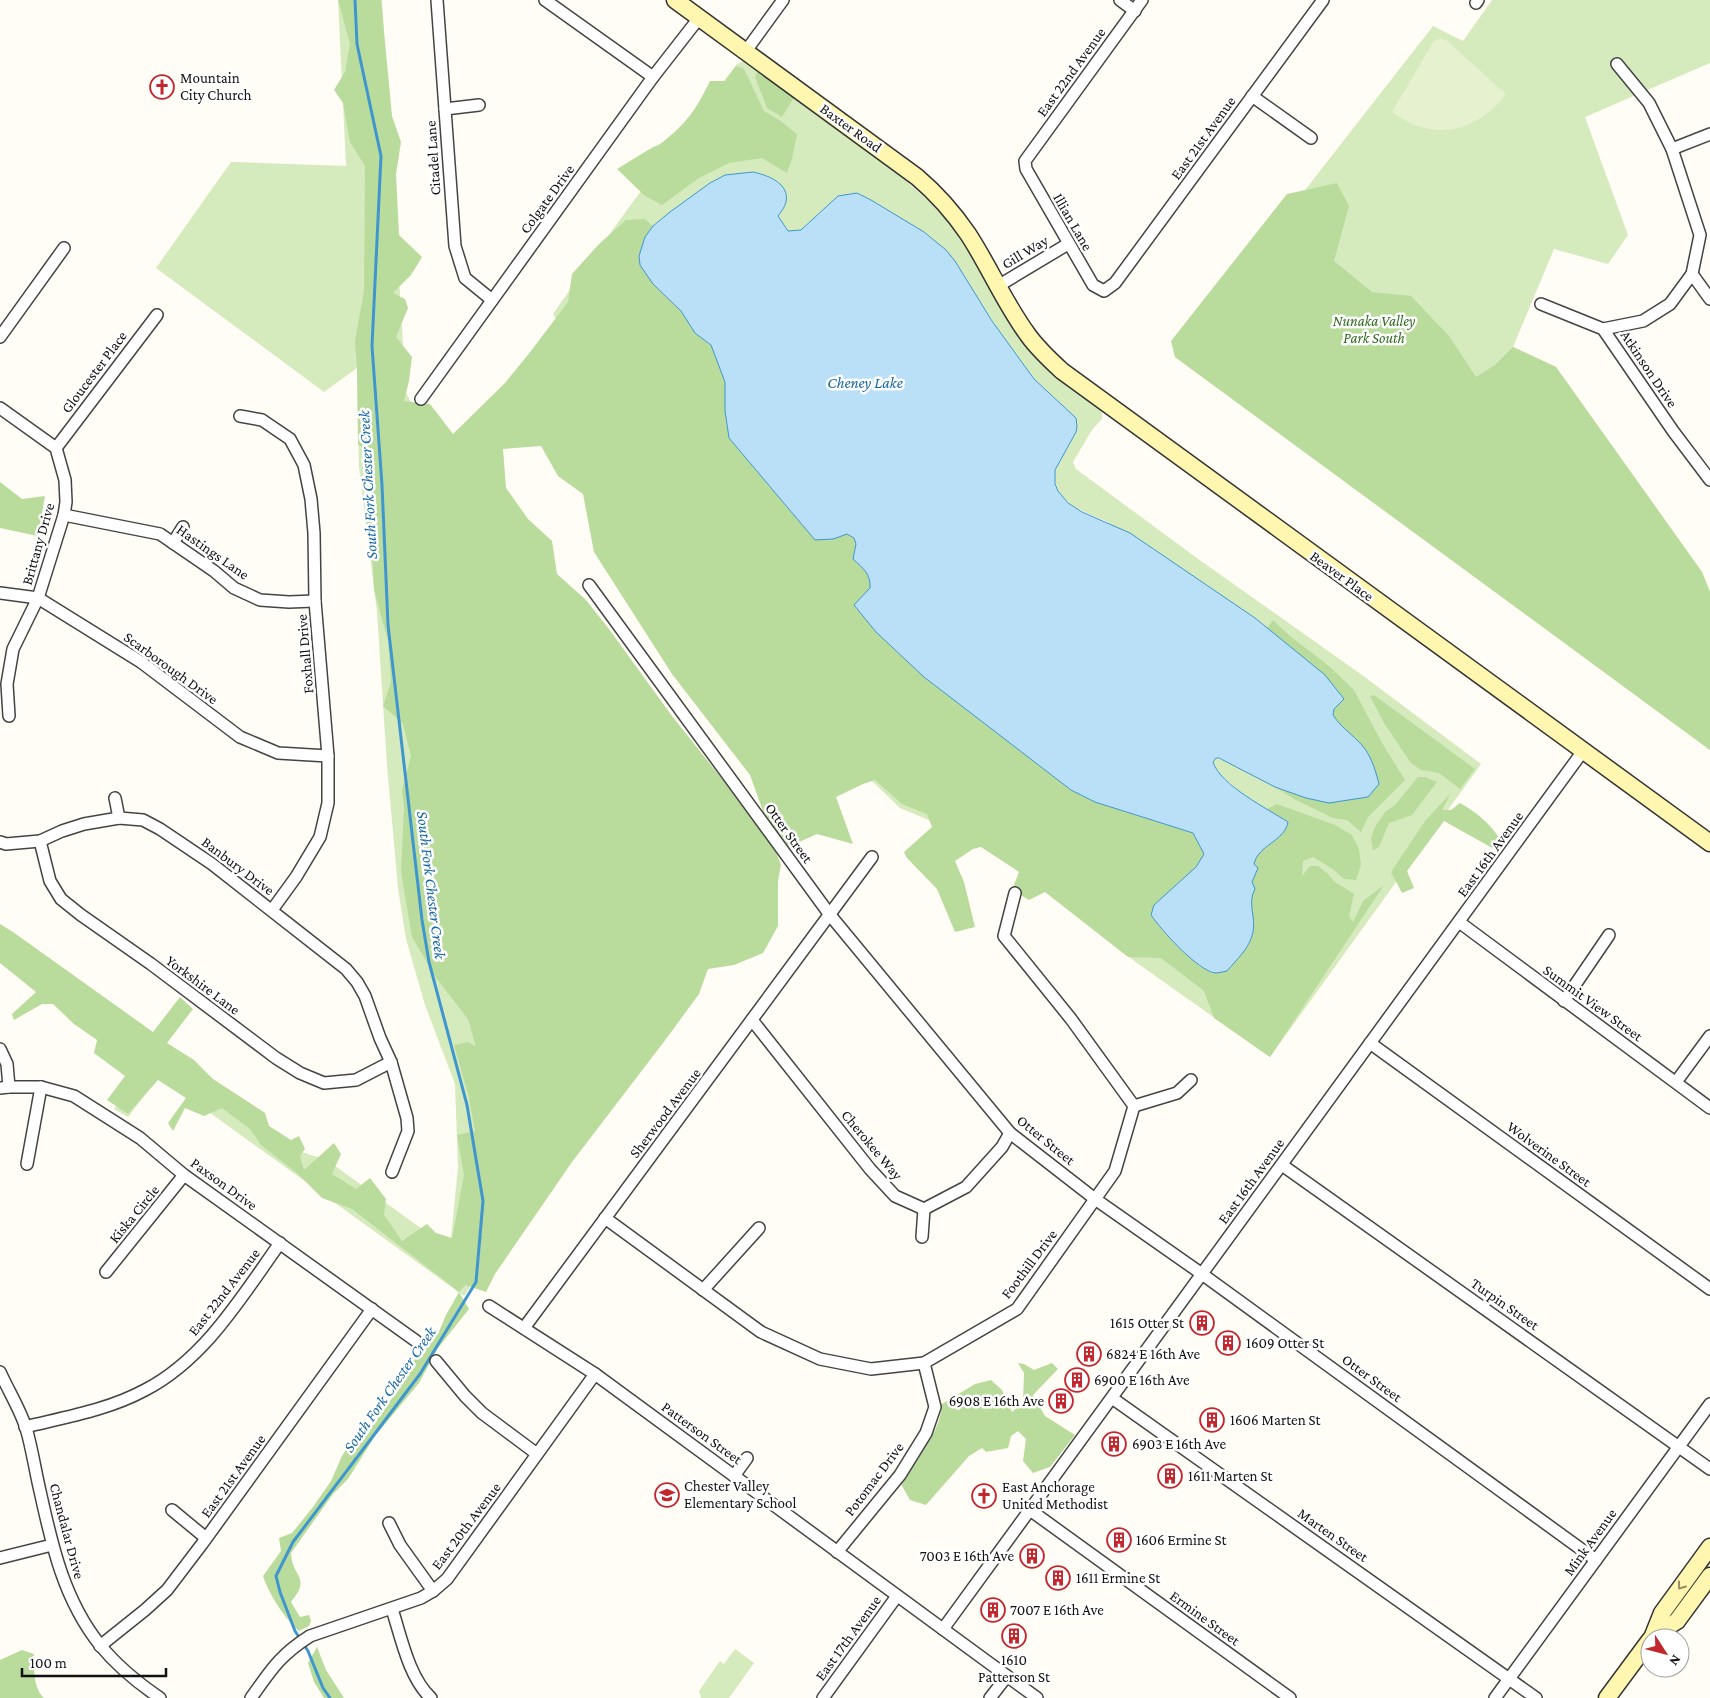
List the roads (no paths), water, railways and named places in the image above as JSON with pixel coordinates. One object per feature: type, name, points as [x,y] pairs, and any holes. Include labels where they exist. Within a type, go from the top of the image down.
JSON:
[{"type":"street","name":"Citadel Lane","points":[[437,0],[455,246],[465,278],[492,300]]},
{"type":"street","points":[[546,0],[653,77]]},
{"type":"street","name":"Baxter Road","points":[[675,0],[917,176],[961,223],[998,286]]},
{"type":"street","points":[[746,51],[783,0]]},
{"type":"street","points":[[1120,0],[1134,11]]},
{"type":"street","name":"East 22nd Avenue","points":[[1025,161],[1142,0]]},
{"type":"street","name":"East 21st Avenue","points":[[1104,291],[1115,283],[1323,0]]},
{"type":"street","name":"Colgate Drive","points":[[421,399],[653,77],[699,18]]},
{"type":"street","points":[[1603,329],[1643,321],[1670,304],[1692,274],[1700,235],[1672,149],[1649,103],[1618,64]]},
{"type":"street","points":[[1252,96],[1311,138]]},
{"type":"street","points":[[445,109],[480,105]]},
{"type":"street","points":[[1672,149],[1710,134]]},
{"type":"street","name":"Illian Lane","points":[[1025,161],[1026,170],[1068,244],[1093,284],[1104,291]]},
{"type":"street","name":"Gill Way","points":[[998,286],[1068,244]]},
{"type":"street","points":[[0,337],[64,248]]},
{"type":"street","points":[[1692,274],[1710,299]]},
{"type":"street","name":"Beaver Place","points":[[998,286],[1029,336],[1062,372],[1710,843]]},
{"type":"street","name":"Atkinson Drive","points":[[1541,304],[1603,329],[1673,431],[1710,480]]},
{"type":"street","name":"Gloucester Place","points":[[56,448],[157,315]]},
{"type":"street","points":[[0,408],[56,448]]},
{"type":"street","name":"Foxhall Drive","points":[[240,416],[262,420],[290,439],[304,465],[311,498],[314,533],[315,601],[328,756],[328,803],[320,837],[296,877],[272,910]]},
{"type":"street","name":"Brittany Drive","points":[[9,716],[7,684],[13,649],[38,598],[64,515],[66,502],[65,480],[56,448]]},
{"type":"street","name":"Hastings Lane","points":[[64,515],[160,534],[214,571],[234,588],[260,600],[315,601]]},
{"type":"street","points":[[173,543],[183,527]]},
{"type":"street","name":"Otter Street","points":[[589,585],[830,915],[1010,1133],[1095,1199],[1202,1274],[1596,1560]]},
{"type":"street","name":"Scarborough Drive","points":[[0,593],[38,598],[141,662],[240,737],[278,753],[328,756]]},
{"type":"street","name":"East 16th Avenue","points":[[943,1629],[1583,751]]},
{"type":"street","points":[[115,798],[119,818]]},
{"type":"street","name":"Banbury Drive","points":[[0,842],[6,844],[40,841],[84,824],[119,818],[143,820],[160,828],[212,864],[346,969],[357,982],[365,996],[390,1062],[407,1118],[408,1131],[392,1172]]},
{"type":"street","name":"Yorkshire Lane","points":[[40,841],[50,881],[61,900],[151,964],[276,1058],[300,1073],[324,1083],[356,1080],[390,1062]]},
{"type":"street","name":"Sherwood Avenue","points":[[524,1328],[872,858]]},
{"type":"street","points":[[1015,893],[1004,936],[1071,1019],[1134,1106],[1176,1093],[1191,1080]]},
{"type":"street","name":"Summit View Street","points":[[1459,922],[1710,1108]]},
{"type":"street","points":[[1564,1001],[1609,936]]},
{"type":"street","name":"Cherokee Way","points":[[752,1020],[870,1169],[895,1196],[924,1209]]},
{"type":"street","points":[[1676,1082],[1710,1036]]},
{"type":"street","name":"Wolverine Street","points":[[1370,1043],[1710,1289]]},
{"type":"street","points":[[0,1049],[7,1064],[5,1088]]},
{"type":"street","points":[[27,1164],[41,1087]]},
{"type":"street","name":"Paxson Drive","points":[[5,1088],[41,1087],[74,1096],[140,1138],[184,1175],[416,1341]]},
{"type":"street","name":"Foothill Drive","points":[[605,1218],[761,1332],[820,1358],[871,1369],[924,1363],[1016,1309],[1115,1170],[1134,1106]]},
{"type":"street","points":[[922,1237],[924,1209],[966,1187],[1002,1147],[1010,1133]]},
{"type":"street","name":"Turpin Street","points":[[1282,1164],[1710,1469]]},
{"type":"street","name":"Kiska Circle","points":[[106,1272],[184,1175]]},
{"type":"street","points":[[703,1290],[759,1228]]},
{"type":"street","name":"East 22nd Avenue","points":[[26,1427],[105,1407],[147,1390],[173,1372],[191,1357],[220,1326],[280,1243]]},
{"type":"street","name":"Patterson Street","points":[[489,1306],[595,1374],[1037,1698]]},
{"type":"street","name":"East 21st Avenue","points":[[100,1646],[167,1590],[372,1309]]},
{"type":"street","points":[[436,1361],[482,1413],[538,1454]]},
{"type":"street","name":"Potomac Drive","points":[[837,1552],[900,1475],[926,1433],[935,1407],[924,1363]]},
{"type":"street","name":"Chandalar Drive","points":[[0,1372],[26,1427],[52,1545],[59,1569],[75,1607],[100,1646],[131,1676],[160,1698]]},
{"type":"street","name":"East 20th Avenue","points":[[251,1698],[273,1667],[292,1647],[310,1636],[392,1610],[421,1598],[447,1579],[595,1374]]},
{"type":"street","name":"Marten Street","points":[[1112,1398],[1536,1698]]},
{"type":"street","name":"Mink Avenue","points":[[1495,1698],[1710,1404]]},
{"type":"street","points":[[734,1476],[747,1458]]},
{"type":"street","points":[[172,1510],[206,1538]]},
{"type":"street","name":"Ermine Street","points":[[1030,1510],[1290,1698]]},
{"type":"street","points":[[389,1523],[400,1545],[433,1591]]},
{"type":"street","points":[[0,1558],[52,1545]]},
{"type":"street","points":[[1656,1628],[1662,1613],[1710,1547]]},
{"type":"street","points":[[1667,1628],[1677,1621],[1710,1576]]},
{"type":"street","name":"East 17th Avenue","points":[[823,1698],[897,1596]]},
{"type":"street","points":[[392,1610],[413,1672],[431,1698]]},
{"type":"street","points":[[1607,1698],[1640,1654]]},
{"type":"street","points":[[990,1698],[1007,1676]]},
{"type":"water","name":"Cheney Lake","points":[[753,172],[771,178],[781,185],[784,190],[786,202],[778,216],[788,231],[801,230],[838,196],[857,193],[924,232],[946,250],[955,261],[992,321],[1034,379],[1076,418],[1076,432],[1055,470],[1055,484],[1068,503],[1082,512],[1130,533],[1255,618],[1325,675],[1344,699],[1334,709],[1333,715],[1362,745],[1372,761],[1379,784],[1368,797],[1329,803],[1306,798],[1275,787],[1219,758],[1216,758],[1213,762],[1217,771],[1235,788],[1288,822],[1282,834],[1256,858],[1254,864],[1258,868],[1252,882],[1255,889],[1252,899],[1253,932],[1246,948],[1227,971],[1213,973],[1203,968],[1170,938],[1151,915],[1154,905],[1196,867],[1204,854],[1193,833],[1095,802],[1071,790],[924,677],[876,632],[854,605],[870,588],[870,583],[868,575],[853,559],[856,544],[854,538],[847,534],[833,539],[815,540],[729,438],[725,411],[725,382],[711,345],[695,333],[681,311],[653,284],[640,265],[639,256],[645,237],[653,226],[670,212],[710,183],[725,175]]},
{"type":"waterway","name":"South Fork Chester Creek","points":[[330,1698],[323,1688],[308,1651],[295,1631],[276,1576],[293,1542],[420,1374],[476,1282],[483,1201],[467,1105],[429,962],[422,920],[388,625],[382,485],[372,346],[381,156],[357,44],[355,0]]},
{"type":"place","name":"Mountain City Church","points":[[162,87]]},
{"type":"place","name":"1615 Otter St","points":[[1202,1323]]},
{"type":"place","name":"1609 Otter St","points":[[1228,1343]]},
{"type":"place","name":"6824 E 16th Ave","points":[[1089,1354]]},
{"type":"place","name":"6900 E 16th Ave","points":[[1077,1380]]},
{"type":"place","name":"6908 E 16th Ave","points":[[1061,1401]]},
{"type":"place","name":"1606 Marten St","points":[[1212,1420]]},
{"type":"place","name":"6903 E 16th Ave","points":[[1114,1444]]},
{"type":"place","name":"1611 Marten St","points":[[1170,1476]]},
{"type":"place","name":"Chester Valley Elementary School","points":[[667,1495]]},
{"type":"place","name":"East Anchorage United Methodist","points":[[984,1496]]},
{"type":"place","name":"1606 Ermine St","points":[[1119,1540]]},
{"type":"place","name":"7003 E 16th Ave","points":[[1032,1556]]},
{"type":"place","name":"1611 Ermine St","points":[[1058,1578]]},
{"type":"place","name":"7007 E 16th Ave","points":[[993,1610]]},
{"type":"place","name":"1610 Patterson St","points":[[1014,1636]]},
{"type":"park label","name":"Nunaka Valley Park South","points":[[1374,330]]}]
